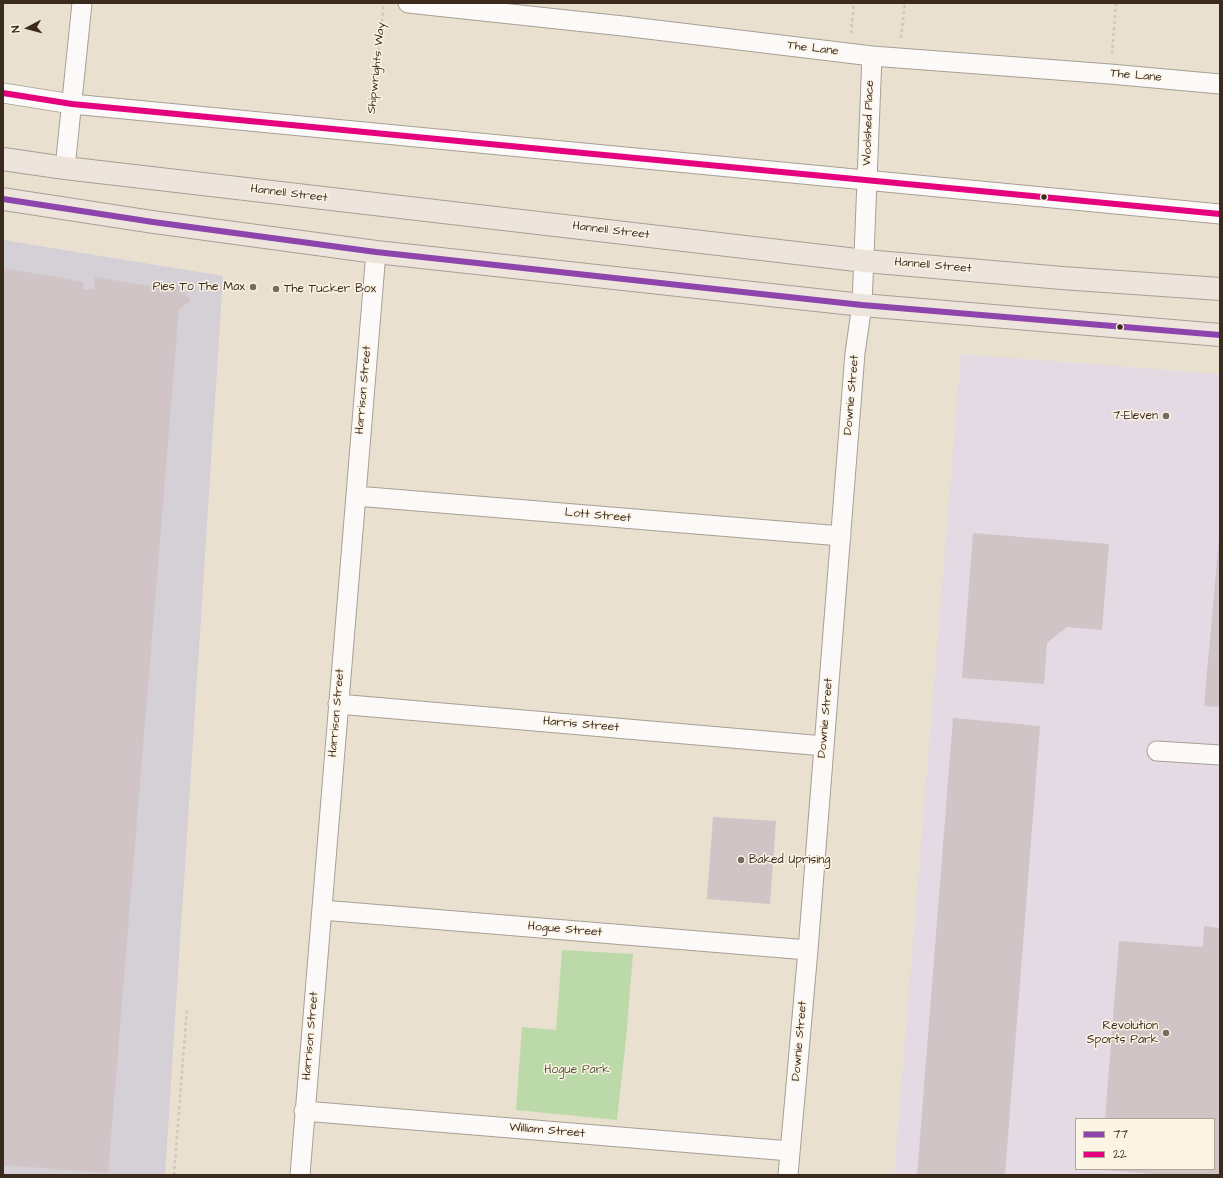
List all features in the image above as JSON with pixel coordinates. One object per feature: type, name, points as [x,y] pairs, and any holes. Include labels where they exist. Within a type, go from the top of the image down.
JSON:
[{"type":"highway","name":"Hannell Street","points":[[3,158],[65,168],[865,261],[1220,289]]},
{"type":"highway","points":[[3,199],[146,221],[376,252],[862,305],[1220,335]]},
{"type":"street","points":[[65,168],[82,3]]},
{"type":"street","name":"The Lane","points":[[408,3],[623,26],[872,56],[1220,84]]},
{"type":"street","name":"Woolshed Place","points":[[865,261],[872,56]]},
{"type":"street","points":[[3,93],[72,104],[1220,214]]},
{"type":"street","name":"Harrison Street","points":[[300,1175],[304,1111],[376,252]]},
{"type":"street","name":"Downie Street","points":[[788,1175],[808,950],[855,353],[862,305],[865,261]]},
{"type":"street","name":"Lott Street","points":[[356,496],[841,536]]},
{"type":"street","name":"Harris Street","points":[[338,704],[824,746]]},
{"type":"street","points":[[1157,751],[1220,755]]},
{"type":"street","name":"Hogue Street","points":[[322,910],[808,950]]},
{"type":"street","name":"William Street","points":[[304,1111],[790,1151]]},
{"type":"path","name":"Shipwrights Way","points":[[370,133],[384,3]]},
{"type":"path","points":[[848,53],[854,3]]},
{"type":"path","points":[[899,58],[905,3]]},
{"type":"path","points":[[1110,74],[1116,3]]},
{"type":"path","points":[[174,1175],[187,1009]]},
{"type":"shaded area","points":[[3,240],[223,276],[165,1175],[3,1175]]},
{"type":"shaded area","points":[[961,354],[1220,374],[1220,1175],[894,1175]]},
{"type":"green space","name":"Hogue Park","points":[[562,950],[633,954],[617,1120],[516,1110],[522,1027],[556,1030]]},
{"type":"building","points":[[3,268],[84,282],[83,289],[94,290],[95,277],[172,290],[178,285],[191,301],[179,309],[108,1173],[3,1165]]},
{"type":"building","points":[[973,533],[1109,544],[1102,630],[1067,627],[1047,643],[1044,684],[962,678]]},
{"type":"building","points":[[1220,538],[1220,707],[1204,706]]},
{"type":"building","points":[[953,718],[1040,726],[1005,1175],[917,1175]]},
{"type":"building","name":"Baked Uprising","points":[[713,817],[776,821],[770,904],[707,899]]},
{"type":"building","name":"Revolution Sports Park","points":[[1204,926],[1220,928],[1220,1175],[1166,1175],[1103,1170],[1215,1170],[1215,1118],[1105,1118],[1119,941],[1203,947]]},
{"type":"transit line","name":"22","points":[[3,93],[72,104],[1220,214]]},
{"type":"transit line","name":"77","points":[[3,199],[153,222],[376,252],[862,305],[1220,335]]},
{"type":"place","name":"Pies To The Max","points":[[253,287]]},
{"type":"place","name":"The Tucker Box","points":[[276,289]]},
{"type":"place","name":"7-Eleven","points":[[1166,416]]},
{"type":"place","name":"Baked Uprising","points":[[741,860]]},
{"type":"place","name":"Revolution Sports Park","points":[[1166,1033]]}]
